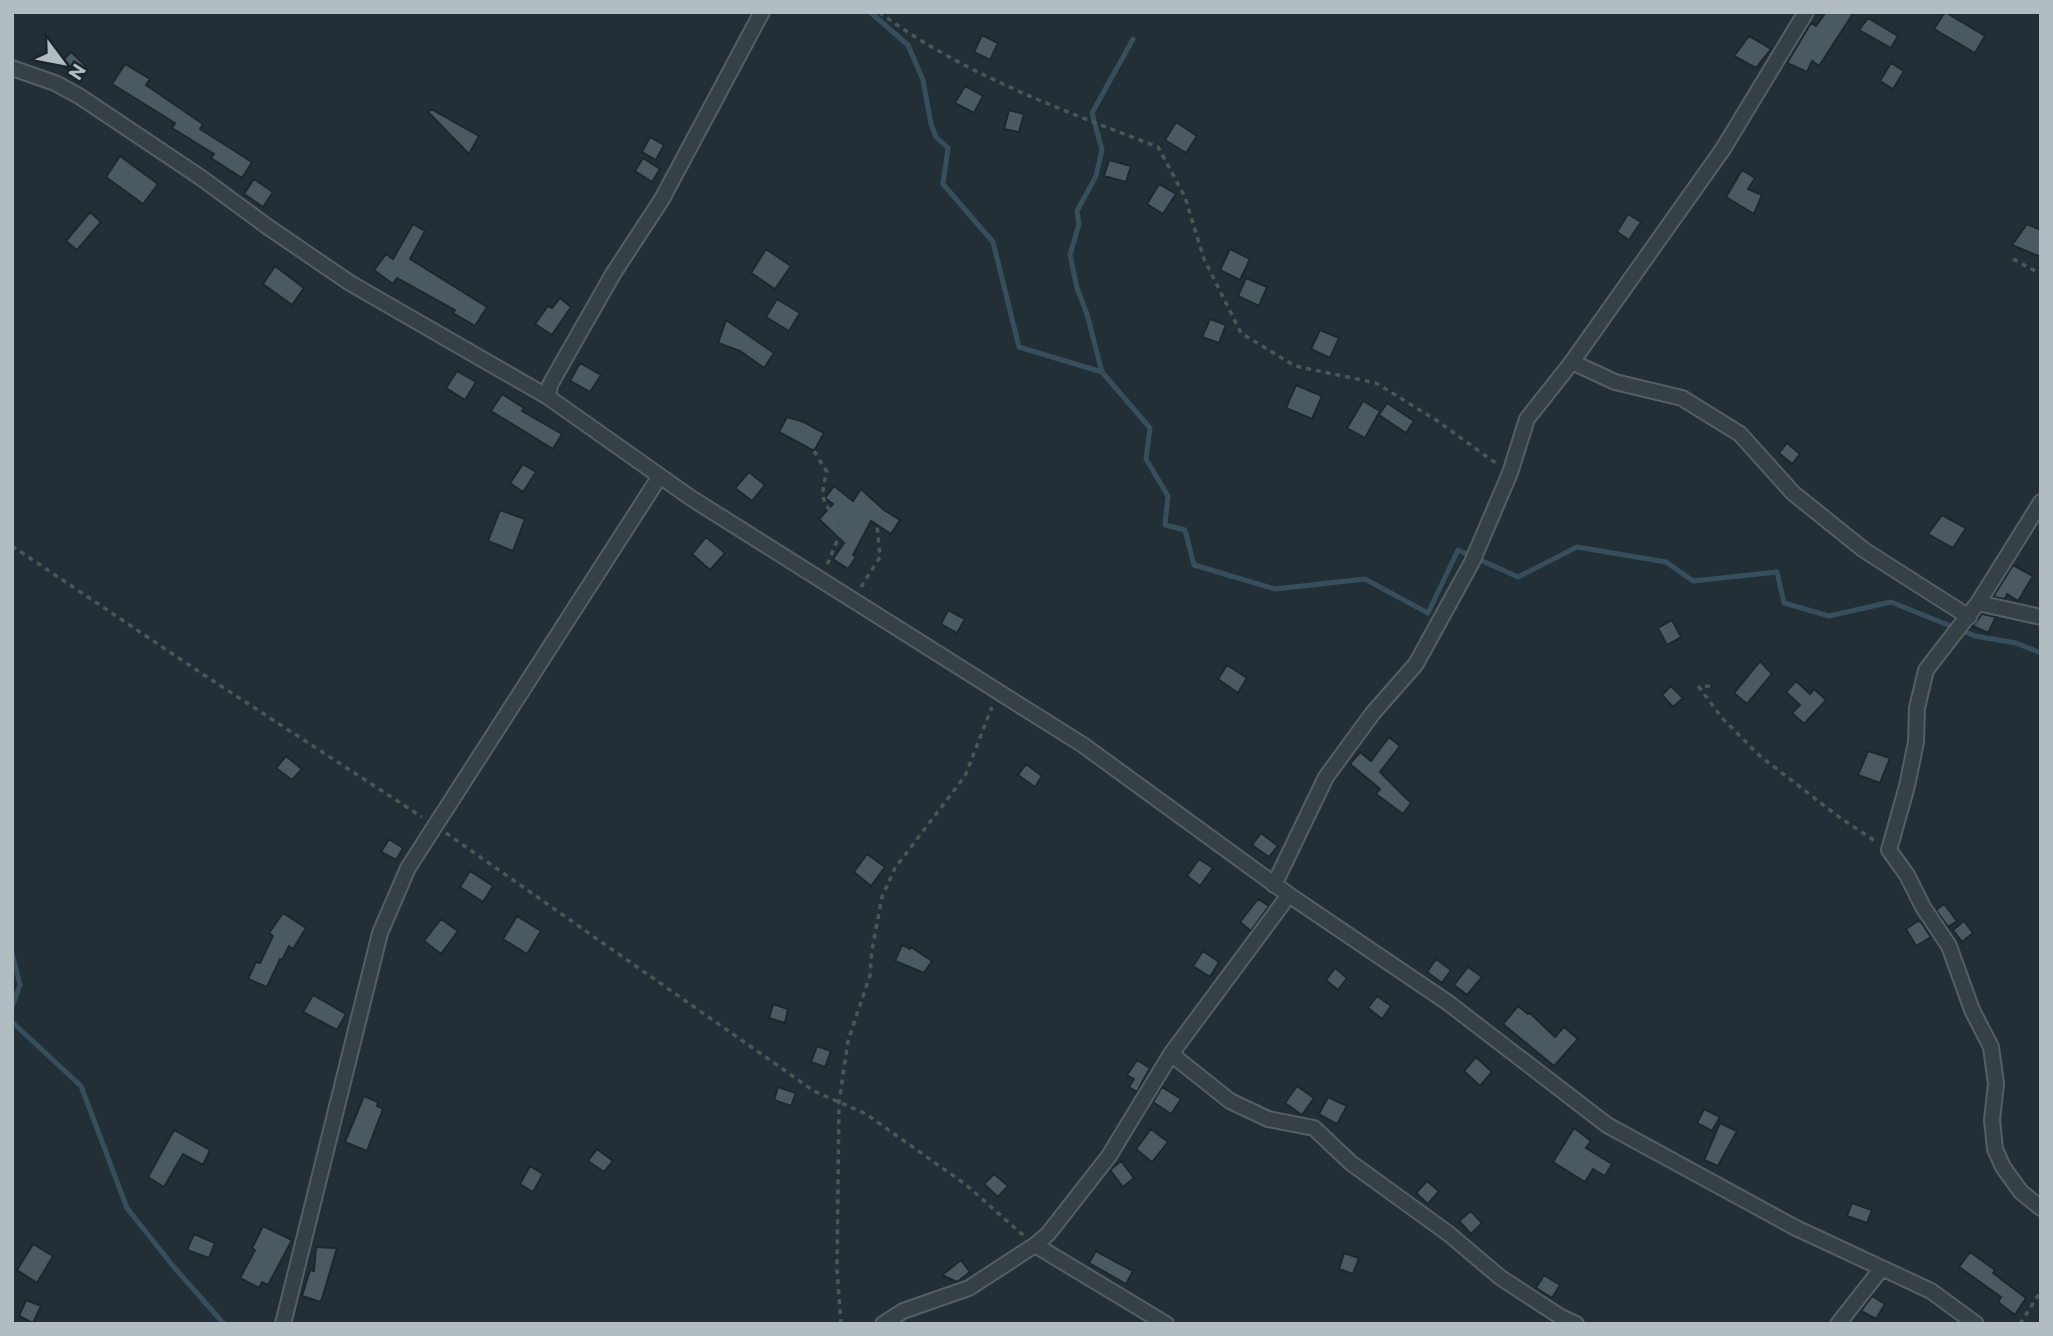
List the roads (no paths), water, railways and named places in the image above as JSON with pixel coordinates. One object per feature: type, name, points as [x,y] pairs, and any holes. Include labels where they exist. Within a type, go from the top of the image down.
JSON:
[{"type":"street","points":[[548,397],[550,385],[568,352],[613,274],[662,198],[762,12]]},
{"type":"street","points":[[1274,885],[1326,777],[1373,713],[1416,664],[1472,562],[1510,473],[1527,419],[1572,362],[1723,149],[1806,12]]},
{"type":"street","points":[[12,68],[55,83],[79,96],[350,283],[548,397],[660,476],[1083,745],[1274,885],[1447,1002],[1607,1125],[1794,1227],[1931,1291],[1976,1324]]},
{"type":"street","points":[[1572,362],[1615,382],[1682,398],[1740,434],[1793,493],[1864,550],[1969,617]]},
{"type":"street","points":[[283,1324],[380,933],[408,868],[660,476]]},
{"type":"street","points":[[2041,502],[1969,617],[1926,670],[1917,708],[1912,764],[1889,850],[1949,946],[1972,1010],[1991,1047],[1996,1084],[1992,1120],[1995,1149],[2003,1167],[2021,1192],[2041,1208]]},
{"type":"street","points":[[1978,603],[2041,617]]},
{"type":"street","points":[[883,1324],[903,1311],[969,1288],[1035,1245],[1063,1216],[1109,1156],[1171,1054],[1289,895]]},
{"type":"street","points":[[1171,1054],[1230,1101],[1268,1119],[1314,1128],[1351,1163],[1449,1234],[1501,1278],[1576,1324]]},
{"type":"street","points":[[1035,1245],[1167,1324]]},
{"type":"street","points":[[1839,1324],[1882,1268]]},
{"type":"waterway","points":[[870,12],[908,45],[923,80],[936,137],[948,148],[943,184],[993,242],[1019,347],[1102,372],[1150,428],[1146,459],[1168,496],[1165,525],[1185,530],[1194,565],[1275,589],[1365,579],[1428,613],[1458,550],[1518,577],[1577,547],[1666,562],[1693,581],[1777,572],[1784,603],[1829,616],[1891,602],[1975,636],[2016,643],[2041,653]]},
{"type":"waterway","points":[[1102,372],[1070,255],[1079,224],[1077,211],[1096,176],[1102,150],[1092,113],[1133,39]]},
{"type":"waterway","points":[[12,952],[20,985],[12,1007]]},
{"type":"waterway","points":[[12,1022],[81,1086],[127,1208],[224,1324]]}]
